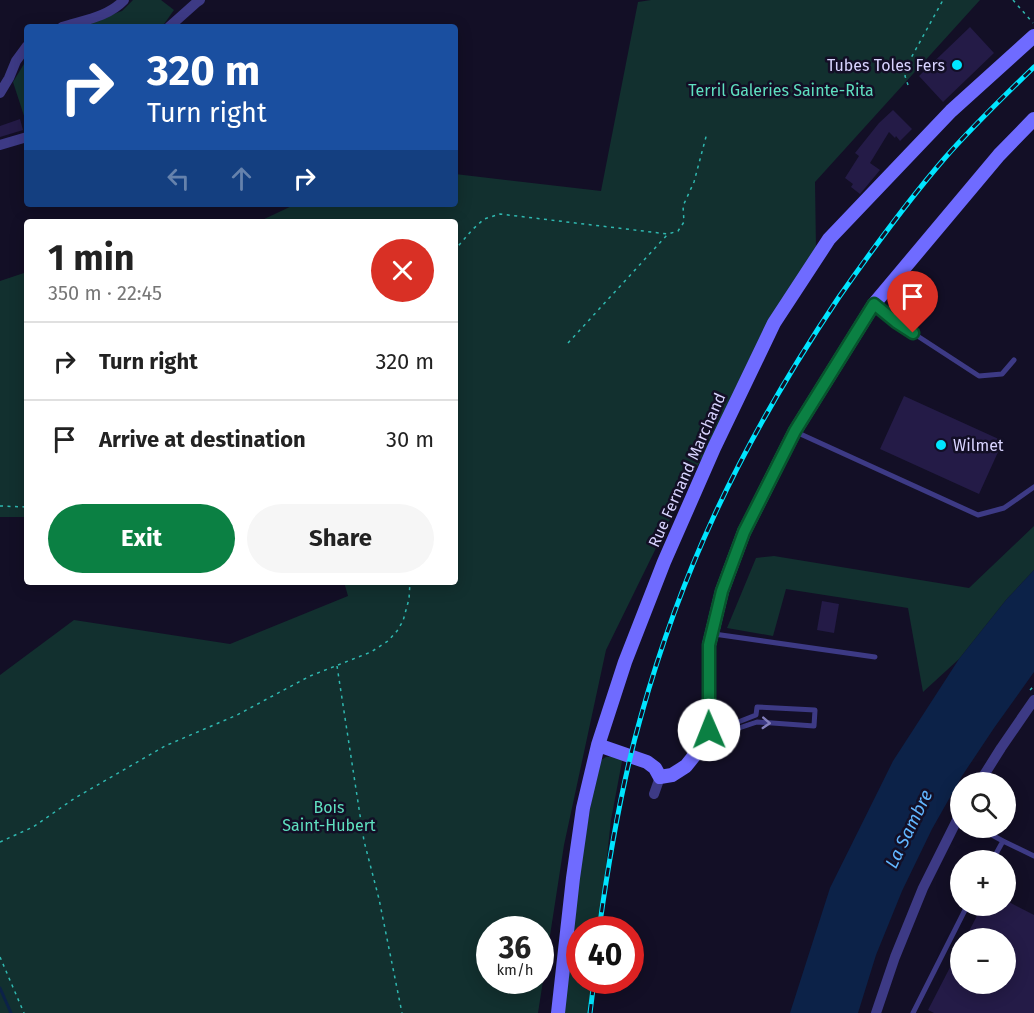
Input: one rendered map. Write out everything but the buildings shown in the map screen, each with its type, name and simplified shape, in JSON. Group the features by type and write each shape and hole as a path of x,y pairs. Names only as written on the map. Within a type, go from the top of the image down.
{"street":[{"path":"72,24 104,15 124,0"},
{"path":"172,24 200,0"},
{"name":"Rue Fernand Marchand","path":"558,1013 582,808 598,745 625,662 664,562 714,448 774,323 829,239 951,111 1034,36"},
{"path":"0,93 24,50"},
{"path":"660,777 672,775 686,766 701,747 709,725 709,645 722,591 744,532 795,431 874,304 999,155 1034,119"},
{"path":"0,146 24,138"},
{"path":"986,772 1034,700"},
{"path":"598,745 647,762 660,777"},
{"path":"654,794 660,777"},
{"path":"876,1013 895,957 923,888 950,834"}],"lane":[{"path":"874,304 896,322 979,376 1002,374 1014,360"},
{"path":"795,431 978,515 1004,508 1034,487"},
{"path":"712,633 875,657"},
{"path":"757,707 815,710 814,726 757,722 730,731 709,725 733,724 756,715 757,707"},
{"path":"998,838 1034,856"},
{"path":"999,850 1004,841"},
{"path":"913,1013 962,916"}],"path":[{"path":"908,85 905,76 911,58 943,0"},
{"path":"1013,0 1034,24"},
{"path":"458,246 484,219 500,214 668,234 678,231 684,222 683,206 694,182 707,133"},
{"path":"568,343 668,234"},
{"path":"0,506 24,507"},
{"path":"0,842 33,827 75,798 165,746 237,716 310,675 371,652 397,632 403,621 410,585"},
{"path":"337,665 364,841 379,899 402,1013"},
{"path":"0,957 24,1013"}],"green space":[{"path":"133,0 161,0 174,10 164,24 85,24 122,11"},
{"name":"Bois Saint-Hubert","path":"651,0 980,0 815,182 816,249 684,491 606,650 564,845 553,916 476,916 476,994 541,994 538,1013 0,1013 0,675 74,620 230,644 348,596 345,585 458,585 458,219 264,219 290,207 458,207 458,174 601,191 638,2"},
{"path":"24,64 24,116 13,82"},
{"path":"24,273 24,517 0,517 0,281"},
{"path":"1034,526 1034,570 1006,600 959,659 923,692 908,608 786,589 773,636 727,628 756,558 774,556 969,588"},
{"path":"623,756 611,820 601,916 573,916 598,762 606,757"},
{"path":"566,977 566,994 591,994 589,1013 562,1013"}],"water":[{"name":"La Sambre","path":"1034,570 1034,672 965,772 950,772 950,797 902,891 876,955 858,1013 790,1013 830,888 893,761 959,659 1006,600"}],"waterway":[{"path":"0,988 11,1013"}],"railway":[{"path":"601,916 622,795 648,691 683,590 727,488 788,377 839,297 877,244 944,159 1034,67"},
{"path":"590,1013 592,994"}],"place":[{"name":"Tubes Toles Fers","path":"957,65"},
{"name":"Wilmet","path":"941,445"}],"route":[{"path":"709,730 709,645 722,591 744,532 771,475 795,431 874,304 913,333"}],"park label":[{"name":"Terril Galeries Sainte-Rita","path":"781,90"}]}
